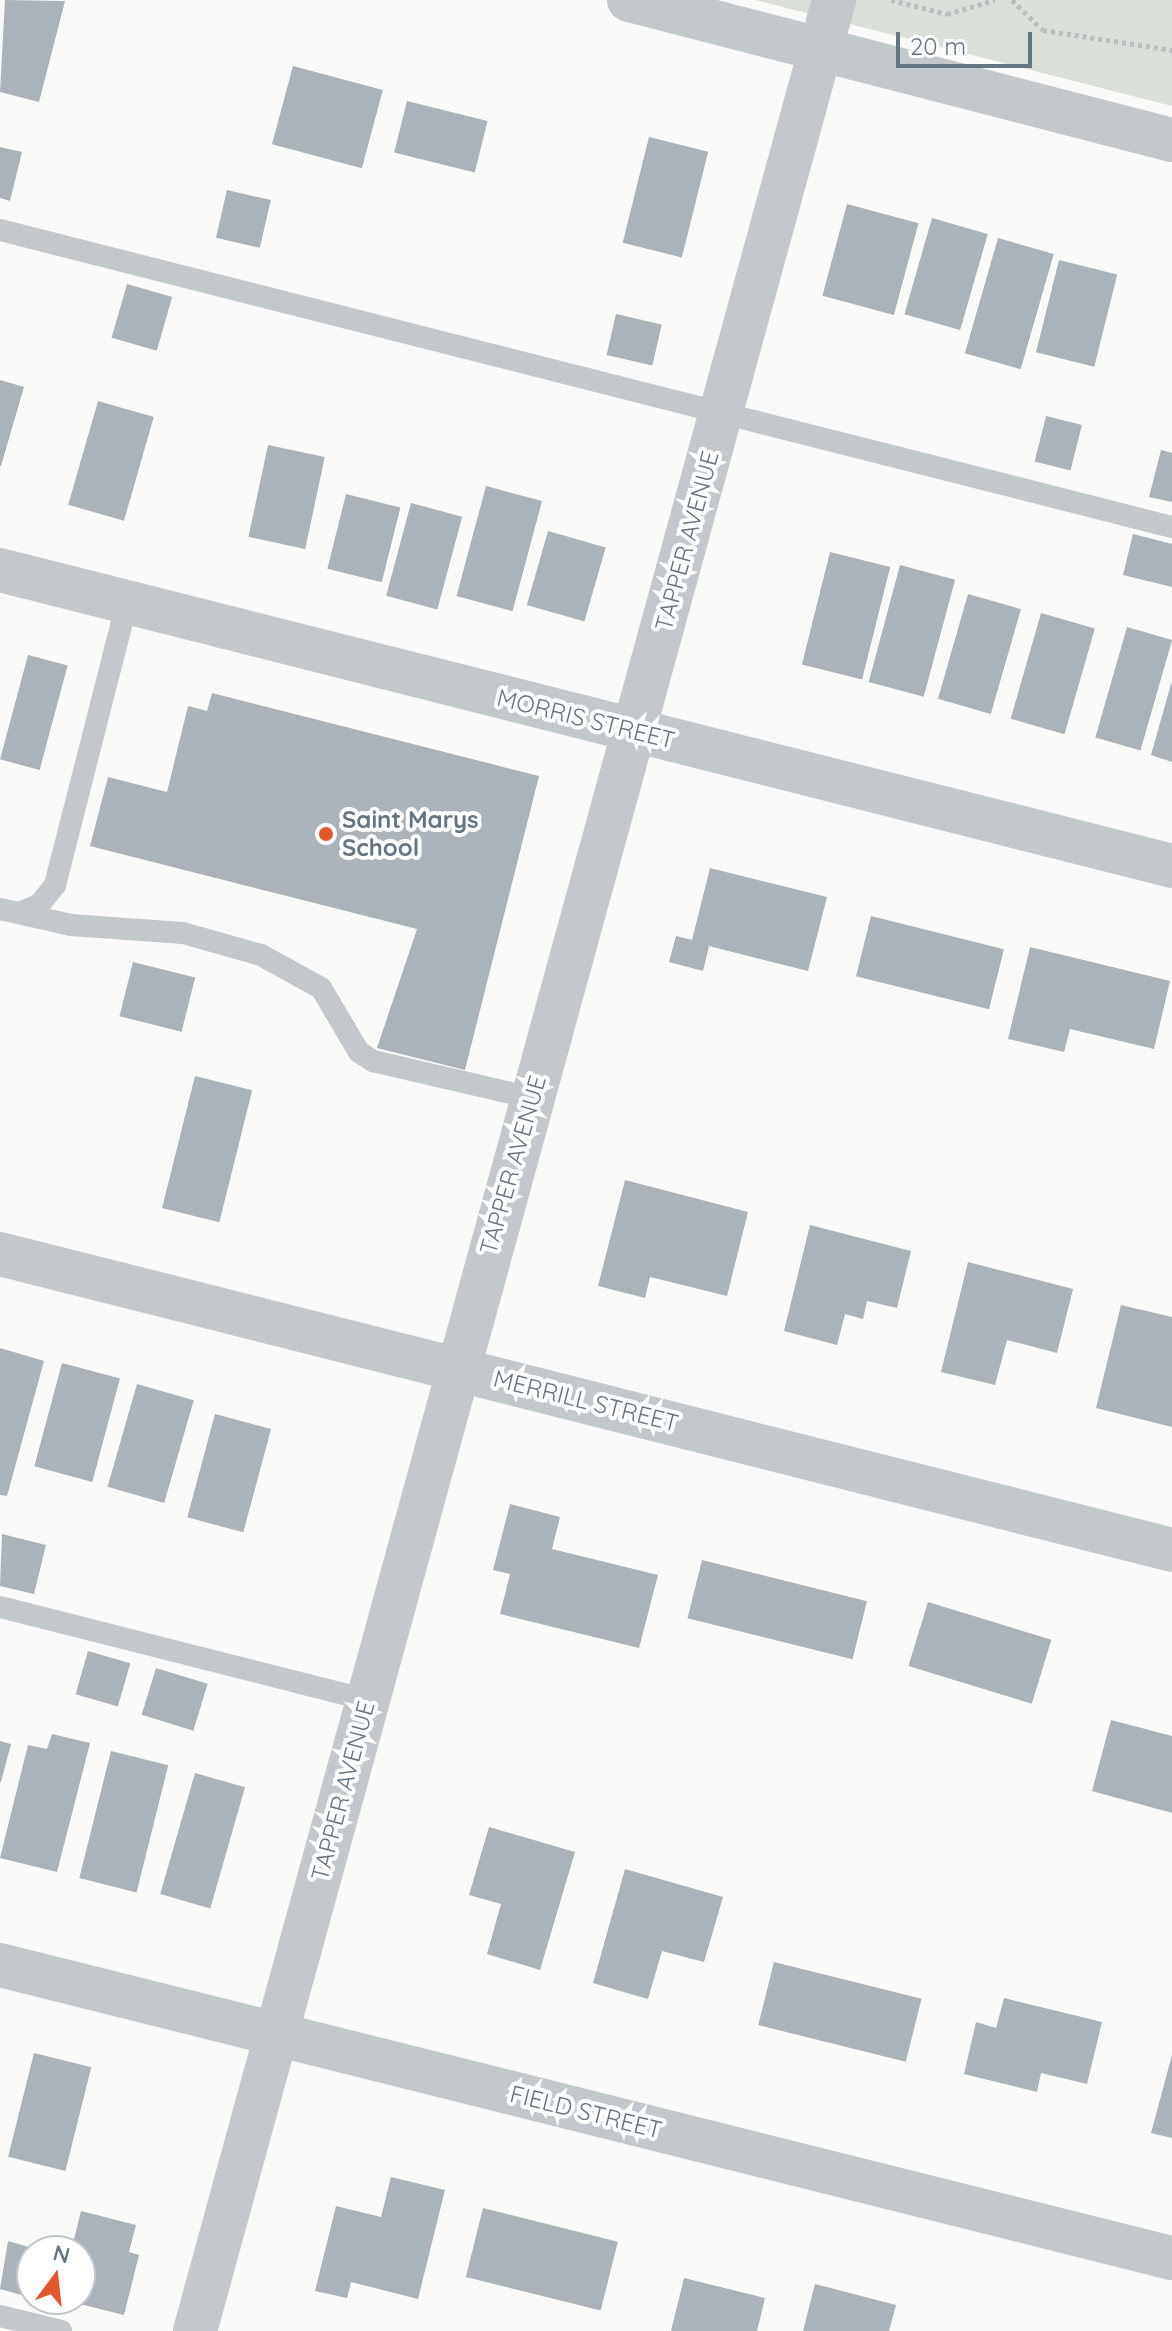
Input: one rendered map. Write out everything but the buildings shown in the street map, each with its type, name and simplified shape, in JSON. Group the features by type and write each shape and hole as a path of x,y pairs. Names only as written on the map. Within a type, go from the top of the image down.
{"street":[{"path":"629,0 1172,140"},
{"name":"TAPPER AVENUE","path":"195,2331 278,2036 456,1368 635,732 834,0"},
{"name":"MORRIS STREET","path":"0,570 1172,866"},
{"name":"MERRILL STREET","path":"0,1254 1172,1550"},
{"name":"FIELD STREET","path":"0,1965 1172,2258"}],"lane":[{"path":"0,230 1172,527"},
{"path":"9,911 39,905 55,885 127,602"},
{"path":"9,911 183,933 261,955 321,988 359,1052 373,1061 532,1098"},
{"path":"0,1607 368,1700"},
{"path":"0,2316 61,2331"}],"path":[{"path":"891,0 947,14 995,0"},
{"path":"1012,0 1043,30 1172,50"}],"shaded area":[{"path":"755,0 1172,0 1172,106"}],"place":[{"name":"Saint Marys School","path":"326,834"}]}
